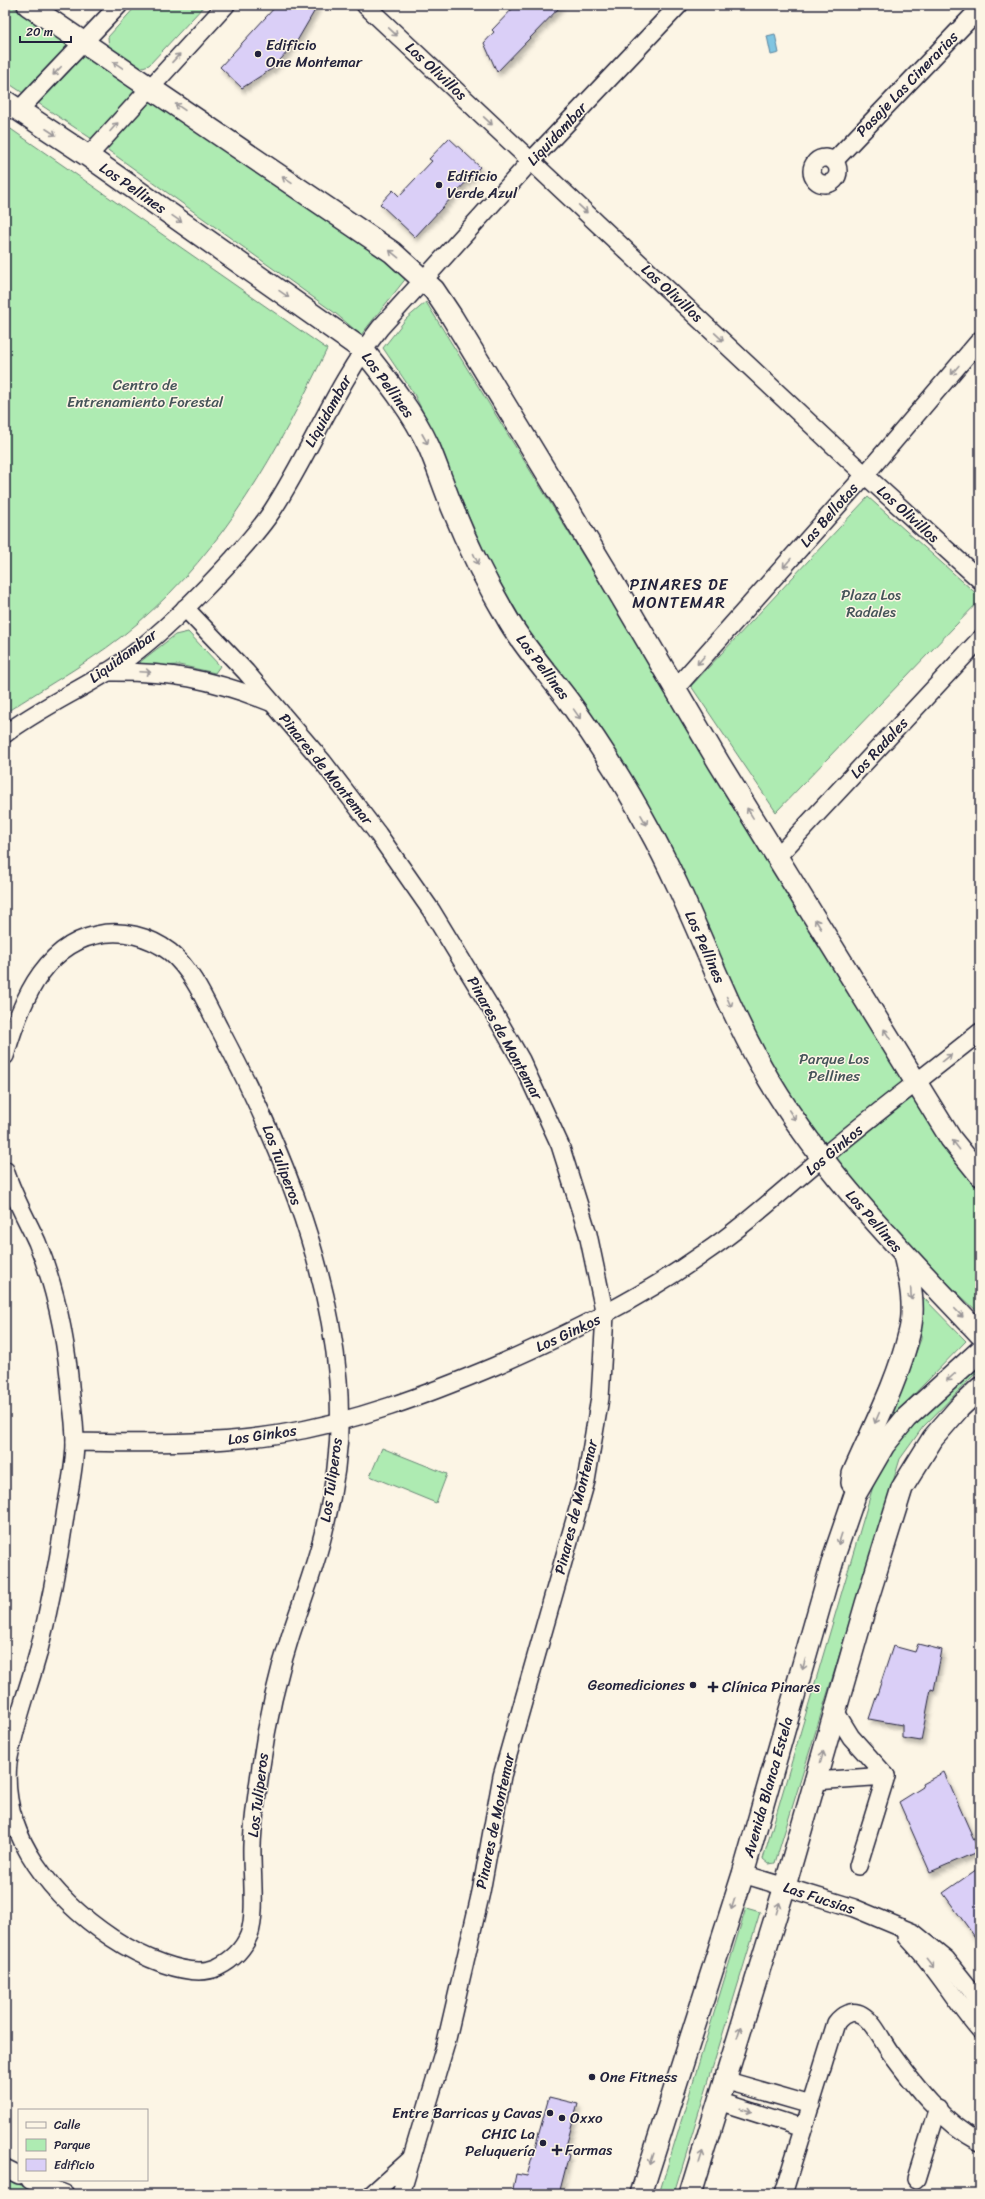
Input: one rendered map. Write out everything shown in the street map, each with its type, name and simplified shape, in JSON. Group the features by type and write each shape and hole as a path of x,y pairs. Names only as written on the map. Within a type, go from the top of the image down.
{"main road":[{"path":"28,5 392,252 434,290 452,317 605,569 675,689 777,857 951,1139 980,1175"},
{"name":"Los Pellines","path":"12,106 88,156 363,350 403,403 428,446 453,510 480,568 512,625 601,748 648,827 694,920 730,1004 762,1067 821,1158 904,1255 980,1334"},
{"path":"849,1510 853,1474 898,1370 910,1334 910,1286 904,1255"},
{"name":"Avenida Blanca Estela","path":"641,2194 743,1874 849,1510 855,1495 884,1445 906,1418 980,1350"},
{"path":"690,2194 785,1886 835,1711 902,1488 933,1438 959,1408 980,1388"}],"street":[{"path":"12,106 84,43 119,5"},
{"path":"88,156 226,5"},
{"name":"Los Olivillos","path":"365,5 865,475 980,580"},
{"name":"Liquidambar","path":"5,734 41,709 106,672 185,608 235,556 272,511 334,398 363,350 531,161 679,5"},
{"name":"Pasaje Las Cinerarias","path":"834,160 980,8"},
{"name":"Las Bellotas","path":"675,689 865,475 980,340"},
{"name":"Pinares de Montemar","path":"185,608 272,703 323,762 378,834 423,898 498,1020 521,1060 560,1146 575,1189 588,1234 605,1315 600,1398 586,1481 502,1776 481,1892 446,2042 401,2194"},
{"name":"Los Radales","path":"777,857 980,639"},
{"name":"Pinares de Montemar","path":"106,672 160,673 188,677 232,687 272,703"},
{"name":"Los Tuliperos","path":"5,1056 26,999 41,973 50,961 73,943 100,934 129,934 156,943 178,959 203,998 248,1084 286,1169 320,1275 329,1310 338,1383 339,1422 337,1460 326,1526 312,1576 289,1640 270,1711 253,1827 252,1923 242,1948 220,1966 208,1971 163,1964 132,1952 94,1926 64,1898 32,1860 22,1845 10,1812 7,1794 8,1761 50,1601 63,1533 75,1442 69,1374 62,1327 38,1244 18,1204 5,1170"},
{"name":"Los Ginkos","path":"75,1442 132,1443 230,1440 281,1434 339,1422 430,1394 549,1342 605,1315 674,1274 717,1244 771,1203 821,1158 980,1032"},
{"path":"835,1711 851,1737 886,1776"},
{"path":"815,1781 886,1776"},
{"path":"858,1866 886,1776"},
{"name":"Las Fucsias","path":"743,1874 854,1908 914,1933 946,1959 966,1984 980,2006"},
{"name":"Las Fucsias","path":"893,1925 930,1963 959,2005 980,2030"},
{"path":"783,2194 803,2128 812,2105 836,2023 843,2016 852,2013 858,2013 867,2019 901,2066 938,2108 960,2130 980,2142"},
{"path":"724,2080 812,2105"},
{"path":"718,2101 803,2128"},
{"path":"916,2179 938,2108"},
{"path":"372,2194 412,2158"},
{"path":"5,2168 18,2174"},
{"path":"32,2181 65,2194"}],"green space":[{"path":"5,5 10,5 386,260 407,277 361,335 335,313 98,143 5,81"},
{"path":"137,5 205,5 149,65 136,69 109,49 108,37"},
{"name":"Centro de Entrenamiento Forestal","path":"5,125 327,349 289,425 247,496 198,563 169,594 123,636 107,648 5,713"},
{"name":"Parque Los Pellines","path":"426,302 958,1162 980,1193 980,1314 887,1226 839,1164 789,1093 490,564 454,484 440,446 414,394 383,348 406,319"},
{"name":"Plaza Los Radales","path":"868,497 980,597 980,600 776,812 691,686"},
{"path":"188,632 220,666 215,673 179,665 143,667 140,662 175,635"},
{"path":"920,1294 966,1341 892,1417 921,1339"},
{"path":"976,1364 980,1366 980,1369 923,1427 900,1459 775,1863 769,1864 763,1859 874,1483 909,1425"},
{"path":"382,1448 447,1474 436,1503 370,1476"},
{"path":"746,1908 760,1912 674,2194 659,2194"},
{"path":"5,2178 40,2194 18,2194 5,2188"}],"water":[{"path":"775,34 779,53 771,55 767,36"}],"building":[{"name":"Edificio One Montemar","path":"277,5 318,5 297,41 273,68 242,88 220,67"},
{"path":"516,5 562,5 497,72 484,43 494,32 492,30"},
{"name":"Edificio Verde Azul","path":"449,138 480,167 415,237 380,204 393,190 399,196 432,161 429,159"},
{"path":"918,1644 942,1650 934,1690 931,1689 921,1741 902,1738 902,1725 869,1719 893,1646 915,1652"},
{"path":"944,1772 979,1851 930,1872 899,1802 923,1787 922,1784"},
{"path":"980,1867 980,1944 943,1893"},
{"path":"549,2097 578,2104 564,2153 569,2155 559,2194 512,2194 516,2174 527,2176"}],"place":[{"name":"Edificio One Montemar","path":"258,54"},
{"name":"Edificio Verde Azul","path":"439,185"},
{"name":"Geomediciones","path":"693,1685"},
{"name":"Clínica Pinares","path":"713,1687"},
{"name":"One Fitness","path":"592,2077"},
{"name":"Entre Barricas y Cavas","path":"550,2113"},
{"name":"Oxxo","path":"562,2118"},
{"name":"CHIC La Peluquería","path":"543,2143"},
{"name":"Farmas","path":"557,2150"}],"district":[{"name":"PINARES DE MONTEMAR","path":"679,593"}]}
